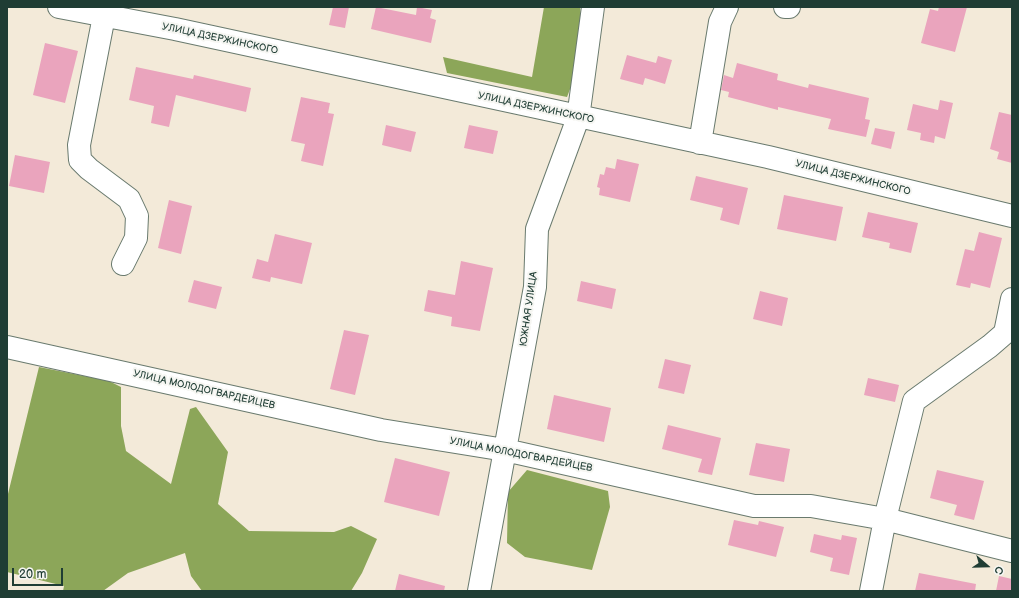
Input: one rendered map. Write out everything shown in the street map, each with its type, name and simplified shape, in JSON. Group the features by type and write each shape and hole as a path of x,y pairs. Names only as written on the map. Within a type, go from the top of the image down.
{"street":[{"name":"УЛИЦА ДЗЕРЖИНСКОГО","path":"59,7 183,31 578,118 768,157 1012,216"},
{"name":"ЮЖНАЯ УЛИЦА","path":"478,591 506,450 535,287 537,229 578,118 593,7"},
{"path":"700,143 720,22 727,7"},
{"path":"104,16 79,145 80,160 89,169 130,199 137,216 136,238 123,264"},
{"path":"872,591 885,519 914,401 990,346 1005,333 1012,299"},
{"name":"УЛИЦА МОЛОДОГВАРДЕЙЦЕВ","path":"7,347 381,430 506,450 754,506 811,506 885,519 1012,551"}],"green space":[{"path":"544,7 580,7 581,17 572,84 567,97 447,73 443,57 532,77"},
{"path":"39,367 109,381 121,387 121,426 126,451 171,484 190,409 196,407 228,452 218,504 249,531 334,532 351,526 377,539 362,573 351,591 202,591 191,576 185,553 128,573 103,591 63,591 64,586 7,572 7,498"},
{"path":"527,470 608,491 610,507 592,570 525,557 507,543 508,492"}],"building":[{"path":"333,7 349,7 345,28 329,25"},
{"path":"376,7 416,15 417,7 432,10 430,18 436,20 431,43 371,29"},
{"path":"939,7 967,7 955,52 921,43 930,9 938,11"},
{"path":"45,43 78,51 65,103 33,95"},
{"path":"627,55 656,63 658,56 672,60 665,84 645,78 643,85 620,79"},
{"path":"737,63 778,74 777,80 808,88 809,84 869,98 865,119 870,120 866,137 828,129 831,119 778,107 778,110 728,97 729,92 721,90 724,75 733,78"},
{"path":"136,67 193,79 194,75 251,88 246,112 176,95 169,127 151,123 154,106 129,100"},
{"path":"301,97 330,103 328,113 334,114 323,166 301,161 305,144 291,141"},
{"path":"940,100 953,103 945,139 935,136 934,143 920,140 921,133 907,130 913,104 938,110"},
{"path":"999,112 1012,115 1012,163 997,159 999,152 990,149"},
{"path":"386,125 416,132 411,152 382,145"},
{"path":"469,125 498,131 493,154 464,148"},
{"path":"875,128 895,132 891,149 871,144"},
{"path":"15,155 50,162 44,193 9,186"},
{"path":"617,159 639,164 630,202 599,195 600,188 597,187 600,174 604,175 606,167 615,169"},
{"path":"696,176 748,188 739,225 720,220 723,208 690,200"},
{"path":"784,195 843,207 836,241 777,229"},
{"path":"169,200 192,206 181,254 158,248"},
{"path":"868,212 918,223 911,253 889,248 890,243 862,237"},
{"path":"979,232 1002,238 990,288 971,283 970,288 956,285 965,249 974,251"},
{"path":"275,234 312,243 302,284 271,277 270,282 252,278 257,259 268,262"},
{"path":"461,261 493,268 480,331 451,326 452,317 424,311 428,290 455,295"},
{"path":"194,280 222,287 216,309 188,302"},
{"path":"581,281 616,289 612,309 577,301"},
{"path":"760,291 788,298 782,326 753,319"},
{"path":"344,330 369,335 355,395 330,389"},
{"path":"665,359 691,365 684,394 658,388"},
{"path":"868,378 899,385 895,402 864,395"},
{"path":"554,395 611,408 604,442 547,429"},
{"path":"668,425 721,438 712,475 698,472 702,459 662,449"},
{"path":"756,443 790,449 784,482 749,475"},
{"path":"395,458 450,472 439,516 384,502"},
{"path":"937,470 984,481 974,520 954,515 957,505 930,498"},
{"path":"734,520 758,525 759,521 784,527 776,557 728,545"},
{"path":"814,534 841,540 842,535 857,538 849,575 830,571 833,558 810,552"},
{"path":"919,573 976,584 975,591 915,591"},
{"path":"399,574 445,586 444,591 395,591"},
{"path":"999,576 1012,579 1012,591 996,591"}]}
